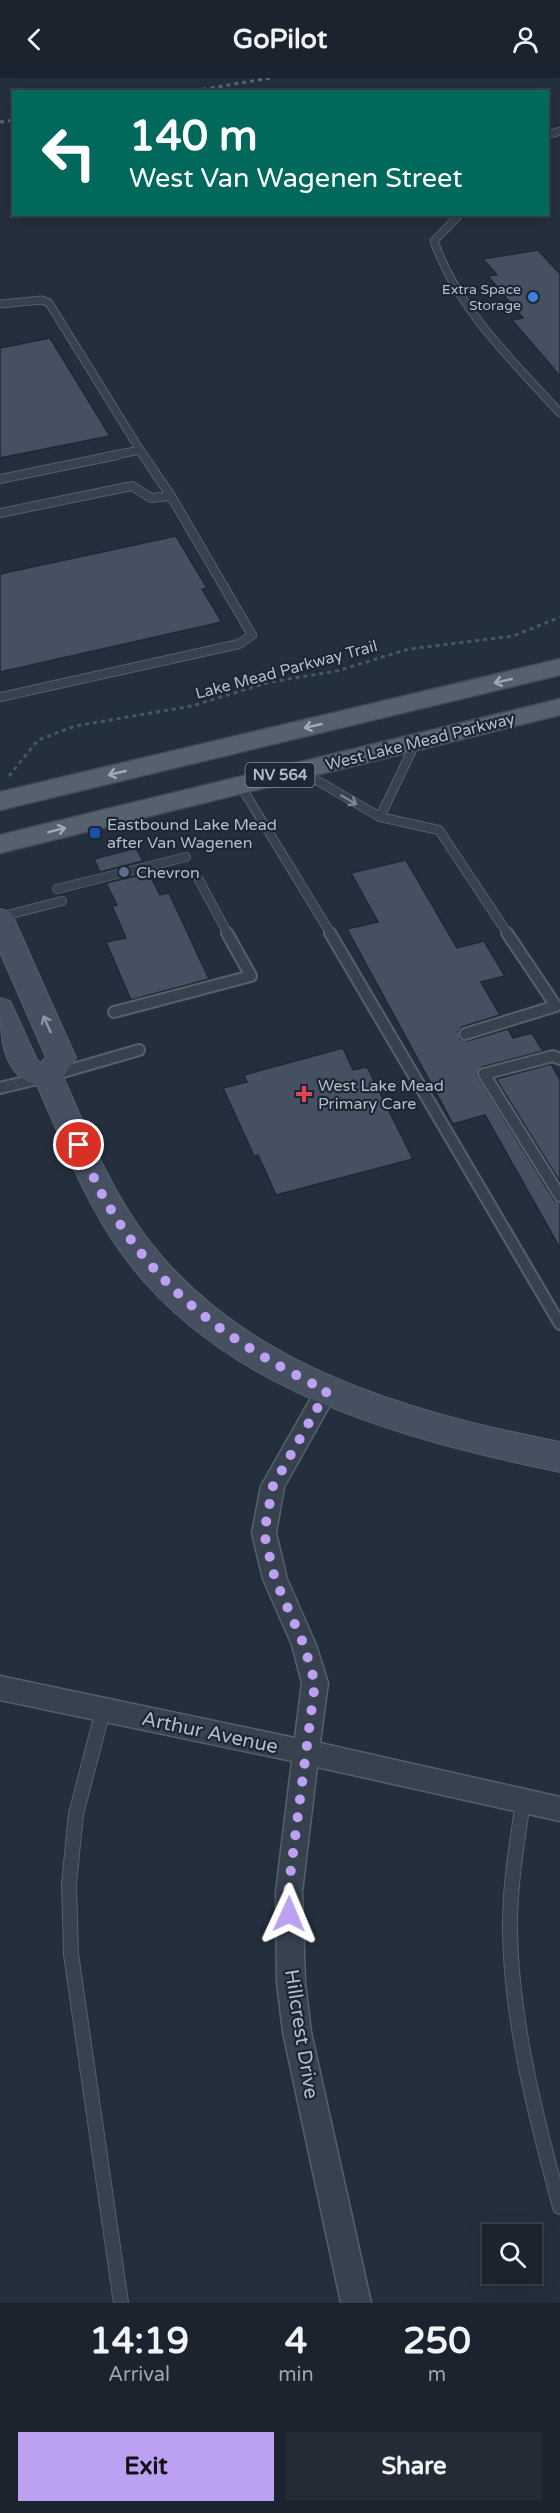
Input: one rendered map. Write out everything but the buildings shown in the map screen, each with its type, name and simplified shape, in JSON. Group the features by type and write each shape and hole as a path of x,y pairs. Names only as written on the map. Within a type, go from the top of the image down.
{"main road":[{"name":"NV 564","path":"3,789 560,667"},
{"name":"West Lake Mead Parkway","path":"0,844 560,706"},
{"path":"0,918 61,1059 48,1076"},
{"path":"0,1008 25,1067 33,1073 48,1076"},
{"path":"48,1076 106,1202 148,1263 184,1300 226,1335 271,1363 327,1391 410,1423 492,1444 560,1457"}],"street":[{"name":"Hillcrest Drive","path":"327,1391 273,1486 264,1533 275,1579 304,1645 315,1683 288,1892 291,1982 297,2032 356,2303"},
{"name":"Arthur Avenue","path":"0,1688 305,1752 560,1809"}],"lane":[{"path":"458,216 438,234 434,241 462,300 560,413"},
{"path":"0,304 42,300 49,303 171,496 252,635 239,644 0,697"},
{"path":"0,479 140,450"},
{"path":"0,513 132,486 152,498 171,496"},
{"path":"380,817 416,742"},
{"path":"299,770 380,817 439,830 556,1005 465,1035"},
{"path":"240,785 438,1113 560,1323"},
{"path":"57,889 186,857"},
{"path":"114,1012 251,976 199,880"},
{"path":"0,918 62,901"},
{"path":"0,1088 139,1050"},
{"path":"560,1059 553,1056 484,1074 560,1196"},
{"path":"103,1710 76,1814 69,1884 71,1954 121,2303"},
{"path":"523,1801 511,1892 512,1968 524,2068 560,2207"}],"path":[{"name":"Lake Mead Parkway Trail","path":"3,789 38,740 82,724 192,706 270,682 337,671 409,649 513,636 537,628 560,616"}],"railway":[{"path":"199,90 270,78"},
{"path":"0,122 12,120"}],"place":[{"name":"Extra Space Storage","path":"533,297"},
{"name":"Eastbound Lake Mead after Van Wagenen","path":"95,833"},
{"name":"Chevron","path":"124,872"},
{"name":"West Lake Mead Primary Care","path":"304,1094"}],"route":[{"path":"79,1145 106,1202 125,1231 148,1263 184,1300 226,1335 271,1363 327,1391 273,1486 264,1533 275,1579 304,1645 315,1683 288,1892 289,1914"}]}
